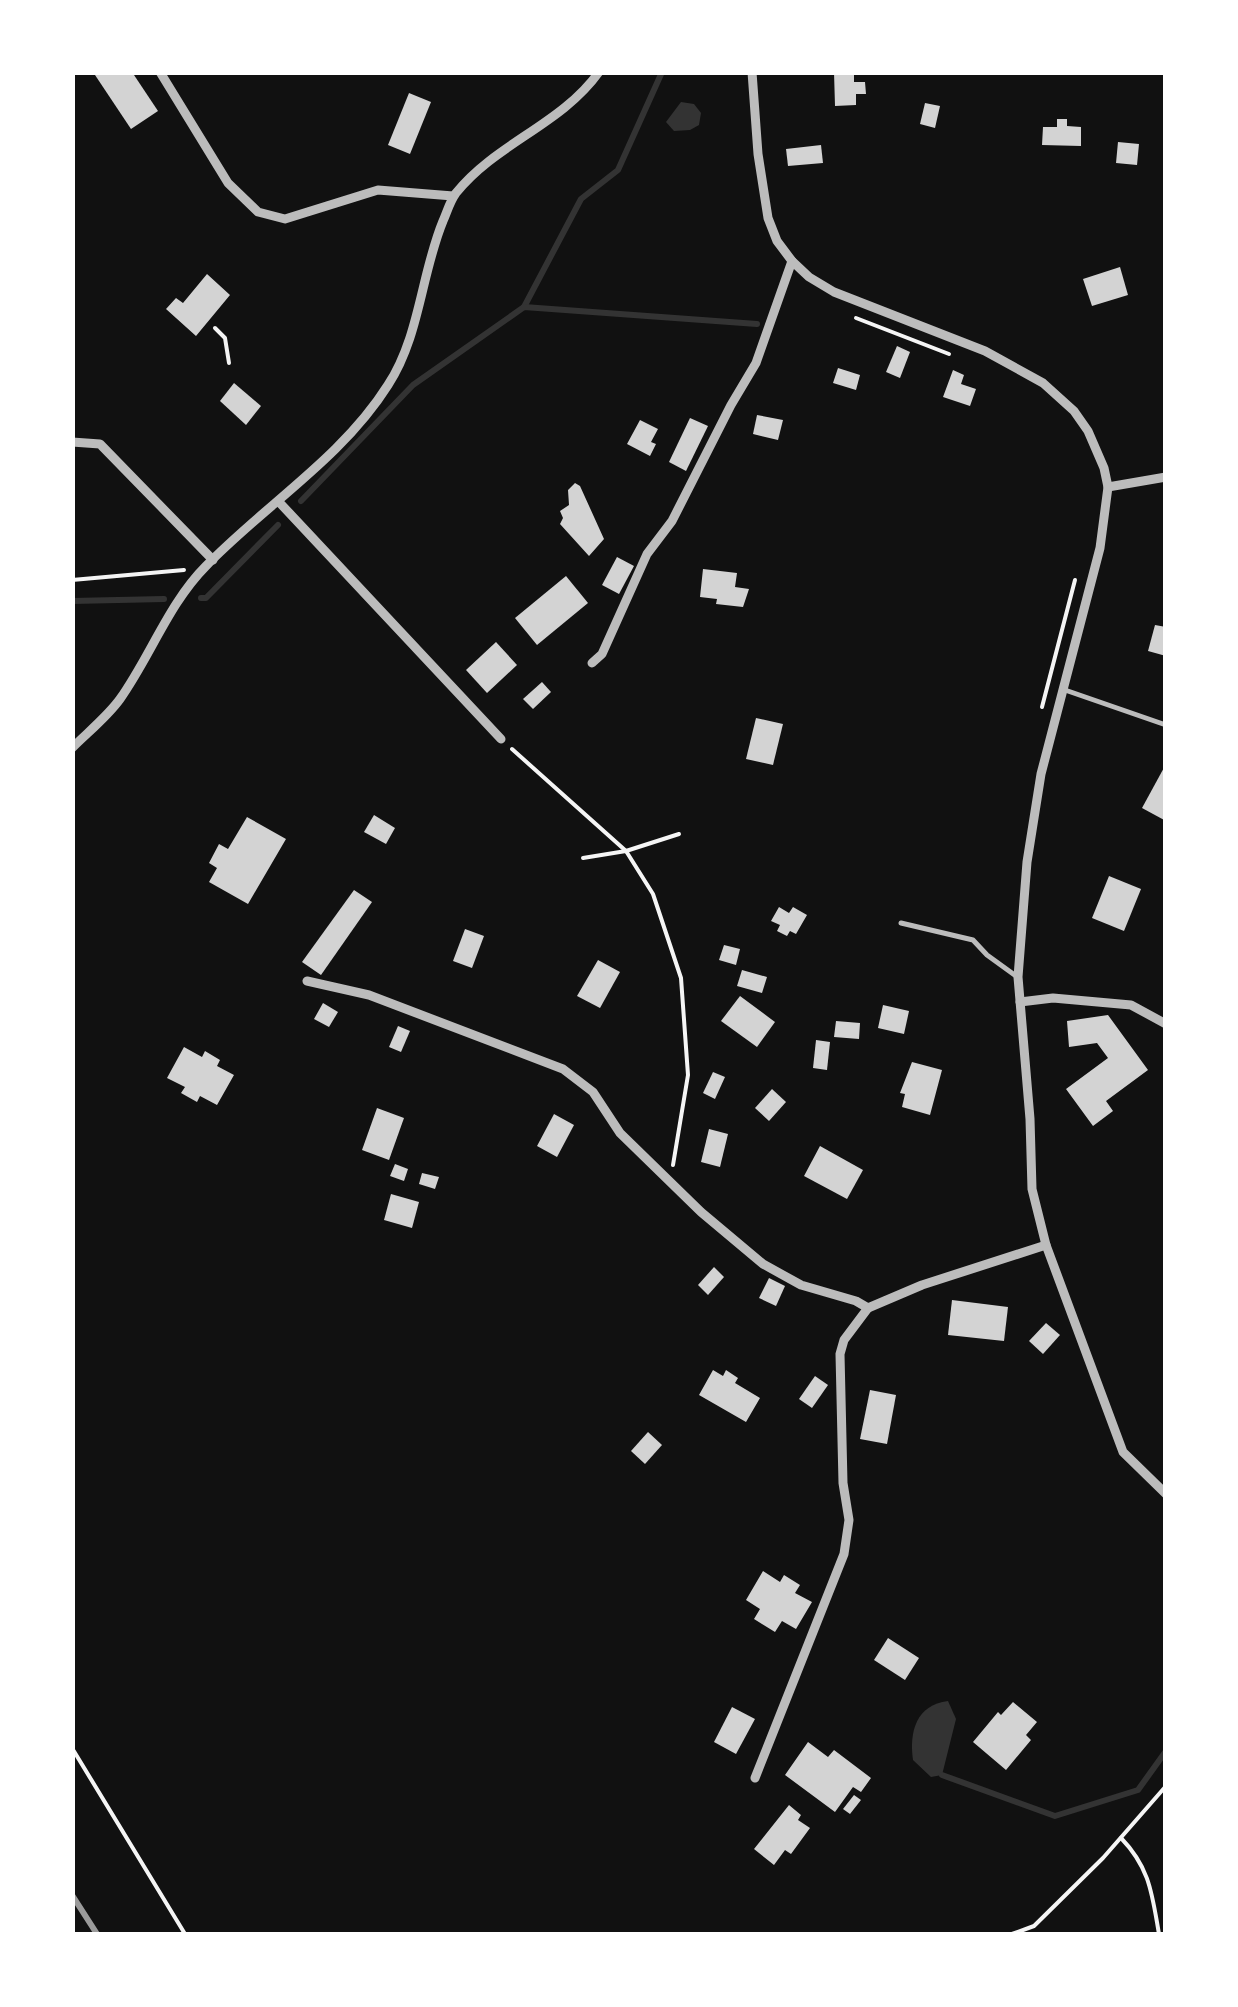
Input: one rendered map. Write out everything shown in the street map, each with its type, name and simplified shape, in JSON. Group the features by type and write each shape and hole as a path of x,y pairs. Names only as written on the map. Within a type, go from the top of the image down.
{"street":[{"path":"160,72 228,183 258,212 285,219 378,190 453,196"},
{"path":"72,748 119,700 204,568 372,409 400,367 432,248 453,196 482,167 557,116 586,91 599,72"},
{"path":"752,72 768,218 792,261 834,292 985,350 1043,383 1088,431 1108,487 1100,548 1041,774 1027,862 1018,978 1032,1189 1046,1245 1123,1452 1166,1494"},
{"path":"592,663 602,654 647,554 672,521 756,363 792,261"},
{"path":"72,442 100,444 212,560"},
{"path":"1108,487 1166,478"},
{"path":"278,502 501,739"},
{"path":"307,981 369,995 563,1069 592,1092 620,1132 670,1182 763,1264 800,1284 868,1308"},
{"path":"1020,1002 1053,998 1131,1005 1166,1024"},
{"path":"755,1778 844,1554 848,1520 843,1483 840,1354 852,1325 868,1308 922,1285 1046,1245"}],"lane":[{"path":"1062,689 1166,725"},
{"path":"901,924 973,940 1018,978"}],"path":[{"path":"853,316 949,354"},
{"path":"215,328 225,338 229,363"},
{"path":"1040,717 1078,567"},
{"path":"72,580 204,568"},
{"path":"501,739 626,851 653,894 681,978 688,1075 670,1182"},
{"path":"582,858 626,851 680,834"},
{"path":"72,1748 185,1934"},
{"path":"1012,1934 1034,1926 1166,1786"},
{"path":"1121,1838 1140,1858 1159,1934"}],"shaded area":[{"path":"681,102 694,104 701,113 699,125 674,131 666,122"},
{"path":"948,1701 956,1719 942,1775 931,1777 913,1760 914,1730 928,1708"}],"building":[{"path":"93,72 132,72 158,111 131,129"},
{"path":"834,72 854,72 854,82 865,82 866,94 856,94 856,105 835,106"},
{"path":"409,93 431,102 410,154 388,145"},
{"path":"925,103 940,106 935,128 920,124"},
{"path":"1057,119 1067,119 1067,126 1081,127 1081,146 1042,145 1043,127 1057,127"},
{"path":"1118,142 1139,144 1137,165 1116,163"},
{"path":"821,145 823,163 788,166 786,149"},
{"path":"1120,267 1128,295 1092,306 1083,279"},
{"path":"207,274 230,295 196,336 166,309 176,298 183,303"},
{"path":"897,346 910,352 900,378 886,372"},
{"path":"838,368 860,375 856,390 833,383"},
{"path":"953,370 964,375 961,384 976,389 970,406 943,397"},
{"path":"234,383 261,406 246,425 220,401"},
{"path":"757,415 783,420 778,440 753,434"},
{"path":"690,418 708,426 686,471 669,462"},
{"path":"640,420 658,429 651,442 656,444 650,456 627,444"},
{"path":"575,483 580,486 604,539 589,556 560,524 560,511 569,505 568,490"},
{"path":"617,557 634,566 619,594 602,585"},
{"path":"703,569 737,573 735,587 749,589 743,607 716,604 717,599 700,597"},
{"path":"566,576 588,603 537,645 515,618"},
{"path":"1155,625 1166,627 1166,656 1148,651"},
{"path":"496,642 517,665 487,693 466,670"},
{"path":"542,682 551,692 533,709 523,699"},
{"path":"756,718 783,724 773,765 746,759"},
{"path":"1166,764 1166,821 1142,808"},
{"path":"374,815 395,828 386,844 364,832"},
{"path":"247,817 286,839 248,904 209,882 217,868 209,863 219,844 228,849"},
{"path":"1109,876 1141,889 1124,931 1092,918"},
{"path":"354,890 372,902 321,975 302,962"},
{"path":"779,907 789,913 793,907 807,915 796,934 790,931 787,936 777,931 780,925 771,921"},
{"path":"465,929 484,936 472,968 453,961"},
{"path":"724,945 740,949 736,965 719,960"},
{"path":"598,960 620,972 600,1008 577,996"},
{"path":"742,970 767,977 762,993 737,986"},
{"path":"740,996 775,1022 757,1047 721,1021"},
{"path":"323,1003 338,1012 329,1027 314,1019"},
{"path":"883,1005 909,1011 904,1034 878,1028"},
{"path":"1108,1015 1148,1070 1106,1101 1113,1111 1093,1126 1066,1089 1108,1058 1097,1043 1069,1047 1067,1021"},
{"path":"836,1021 860,1023 859,1039 834,1037"},
{"path":"398,1026 410,1031 401,1052 389,1047"},
{"path":"816,1040 830,1042 827,1070 813,1068"},
{"path":"184,1047 202,1057 205,1051 220,1060 217,1066 234,1075 217,1105 200,1096 197,1102 181,1093 185,1087 167,1078"},
{"path":"912,1062 942,1070 930,1115 902,1107 905,1094 900,1093"},
{"path":"713,1072 725,1077 715,1099 703,1093"},
{"path":"772,1089 786,1102 769,1121 755,1108"},
{"path":"377,1108 404,1118 389,1160 362,1150"},
{"path":"554,1114 574,1125 557,1157 537,1146"},
{"path":"709,1129 728,1134 720,1167 701,1162"},
{"path":"820,1146 863,1170 847,1199 804,1176"},
{"path":"395,1164 408,1169 404,1181 390,1176"},
{"path":"422,1173 439,1177 435,1189 419,1184"},
{"path":"391,1194 419,1202 412,1228 384,1220"},
{"path":"714,1267 724,1277 708,1295 698,1285"},
{"path":"769,1278 785,1286 776,1306 759,1298"},
{"path":"952,1300 1008,1307 1004,1341 948,1335"},
{"path":"1046,1323 1060,1335 1043,1354 1029,1341"},
{"path":"713,1370 723,1376 726,1370 738,1378 735,1383 760,1398 746,1422 699,1395"},
{"path":"815,1376 828,1385 812,1408 799,1399"},
{"path":"870,1390 896,1395 887,1444 860,1439"},
{"path":"648,1432 662,1445 645,1464 631,1451"},
{"path":"763,1571 780,1582 784,1575 800,1585 795,1593 812,1602 796,1629 782,1621 775,1632 754,1619 760,1609 746,1600"},
{"path":"888,1638 919,1658 905,1680 874,1660"},
{"path":"1013,1702 1037,1722 1026,1735 1031,1740 1006,1770 973,1742 998,1712 1001,1715"},
{"path":"732,1707 755,1719 736,1754 714,1742"},
{"path":"808,1742 828,1757 834,1750 871,1778 861,1792 853,1787 835,1812 785,1775"},
{"path":"854,1795 861,1800 850,1814 843,1809"},
{"path":"789,1805 801,1815 798,1820 810,1828 791,1854 785,1850 774,1865 754,1849"}],"waterway":[{"path":"524,307 581,199 618,170 662,72"},
{"path":"301,501 413,385 524,307 757,324"},
{"path":"201,598 206,598 278,525"},
{"path":"72,601 164,599"},
{"path":"942,1775 1055,1816 1138,1790 1166,1751"}],"railway":[{"path":"72,1895 97,1934"}]}
